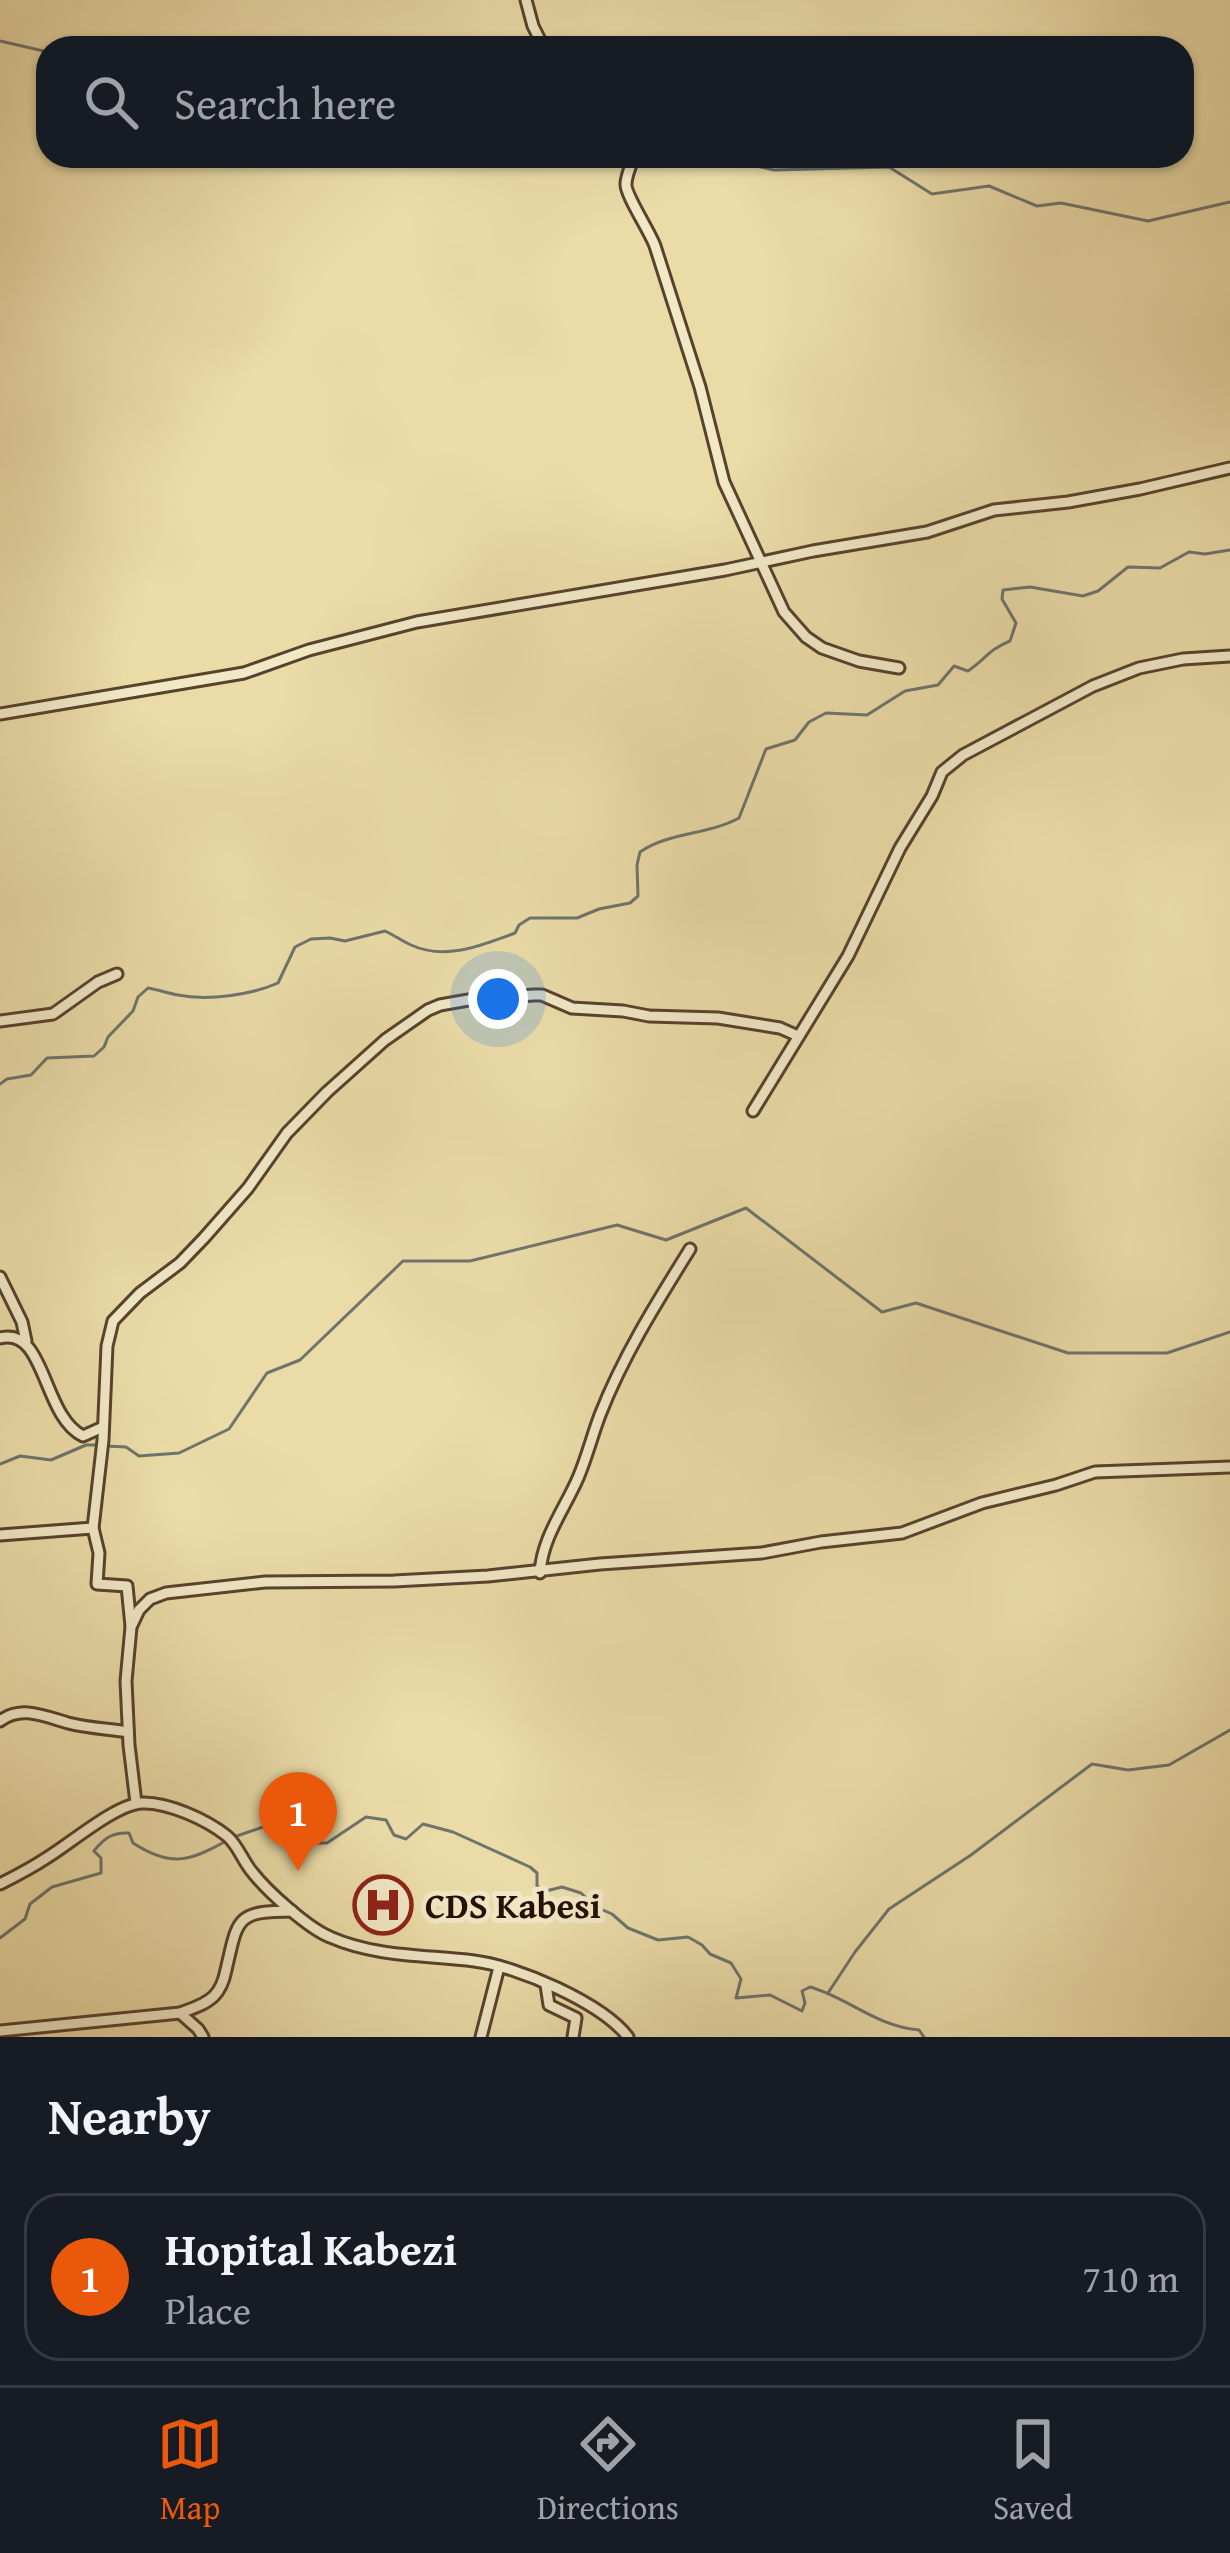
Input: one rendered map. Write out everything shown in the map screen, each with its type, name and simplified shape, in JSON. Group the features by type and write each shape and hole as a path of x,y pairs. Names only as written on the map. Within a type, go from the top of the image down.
{"street":[{"path":"526,0 538,36"},
{"path":"630,168 627,193 655,246 700,387 724,482 784,612 806,637 838,655 898,668"},
{"path":"0,714 244,673 309,650 417,622 927,532 994,510 1068,502 1230,468"},
{"path":"753,1111 848,956 936,781 952,763 1094,686 1139,668 1230,656"},
{"path":"0,1021 53,1014 98,982 118,974"},
{"path":"136,1803 128,1732 127,1586 97,1584 99,1553 93,1528 113,1321 204,1238 287,1133 327,1092 385,1040 428,1010 474,999 542,995 572,1008 718,1018 780,1028 798,1036"},
{"path":"539,1573 541,1552 585,1462 599,1417 636,1339 690,1249"},
{"path":"0,1276 50,1396 70,1430 83,1436 104,1427"},
{"path":"0,1338 10,1335 26,1341"},
{"path":"130,1627 150,1599 166,1593 265,1582 539,1573 762,1553 902,1533 982,1503 1095,1472 1230,1467"},
{"path":"0,1535 93,1528"},
{"path":"0,1721 10,1714 28,1713 128,1732"},
{"path":"0,1884 49,1857 83,1831 136,1803 150,1803 201,1821 230,1838 251,1872 310,1926 329,1937 365,1949 499,1967 596,2007 628,2037"},
{"path":"0,2031 180,2013 214,1996 224,1982 241,1919 260,1911 294,1911"},
{"path":"481,2037 499,1967"},
{"path":"546,1985 549,2005 577,2018 573,2037"},
{"path":"180,2013 203,2037"}],"waterway":[{"path":"0,41 36,49"},
{"path":"765,168 851,168"},
{"path":"891,168 932,194 989,186 1037,206 1061,203 1148,221 1230,202"},
{"path":"0,1084 31,1075 47,1058 94,1056 148,988 216,997 278,983 295,947 311,939 345,941 385,931 424,950 451,951 515,933 530,918 577,918 630,903 638,896 640,852 739,818 766,749 795,740 809,722 826,713 867,715 905,691 938,685 954,666 968,671 1010,641 1016,623 1002,599 1003,590 1030,587 1083,596 1098,591 1128,567 1160,568 1189,552 1230,550"},
{"path":"106,1446 126,1447 139,1456 179,1453 229,1429 267,1373 300,1360 403,1261 470,1261 617,1225 666,1240 746,1208 882,1312 916,1303 1068,1353 1167,1353 1230,1332"},
{"path":"0,1464 20,1456 51,1460 97,1445"},
{"path":"828,1993 889,1909 971,1855 1092,1764 1128,1770 1169,1765 1230,1730"},
{"path":"234,1837 283,1820 302,1843 327,1843 366,1817 386,1820 394,1835 406,1839 423,1824 453,1832 530,1867 537,1873 537,1886 546,1891 562,1887 581,1893 628,1928 658,1940 688,1937 702,1945 731,1963 741,1979 736,1998 770,1995 802,2011 802,1991 810,1987 889,2023 919,2030 924,2037"},
{"path":"0,1938 25,1919 30,1904 52,1887 101,1873 101,1858 94,1851 114,1835 129,1833 133,1843 158,1856 180,1859 226,1841"}],"place":[{"name":"Hopital Kabezi","path":"298,1871"},
{"name":"CDS Kabesi","path":"383,1905"}]}
